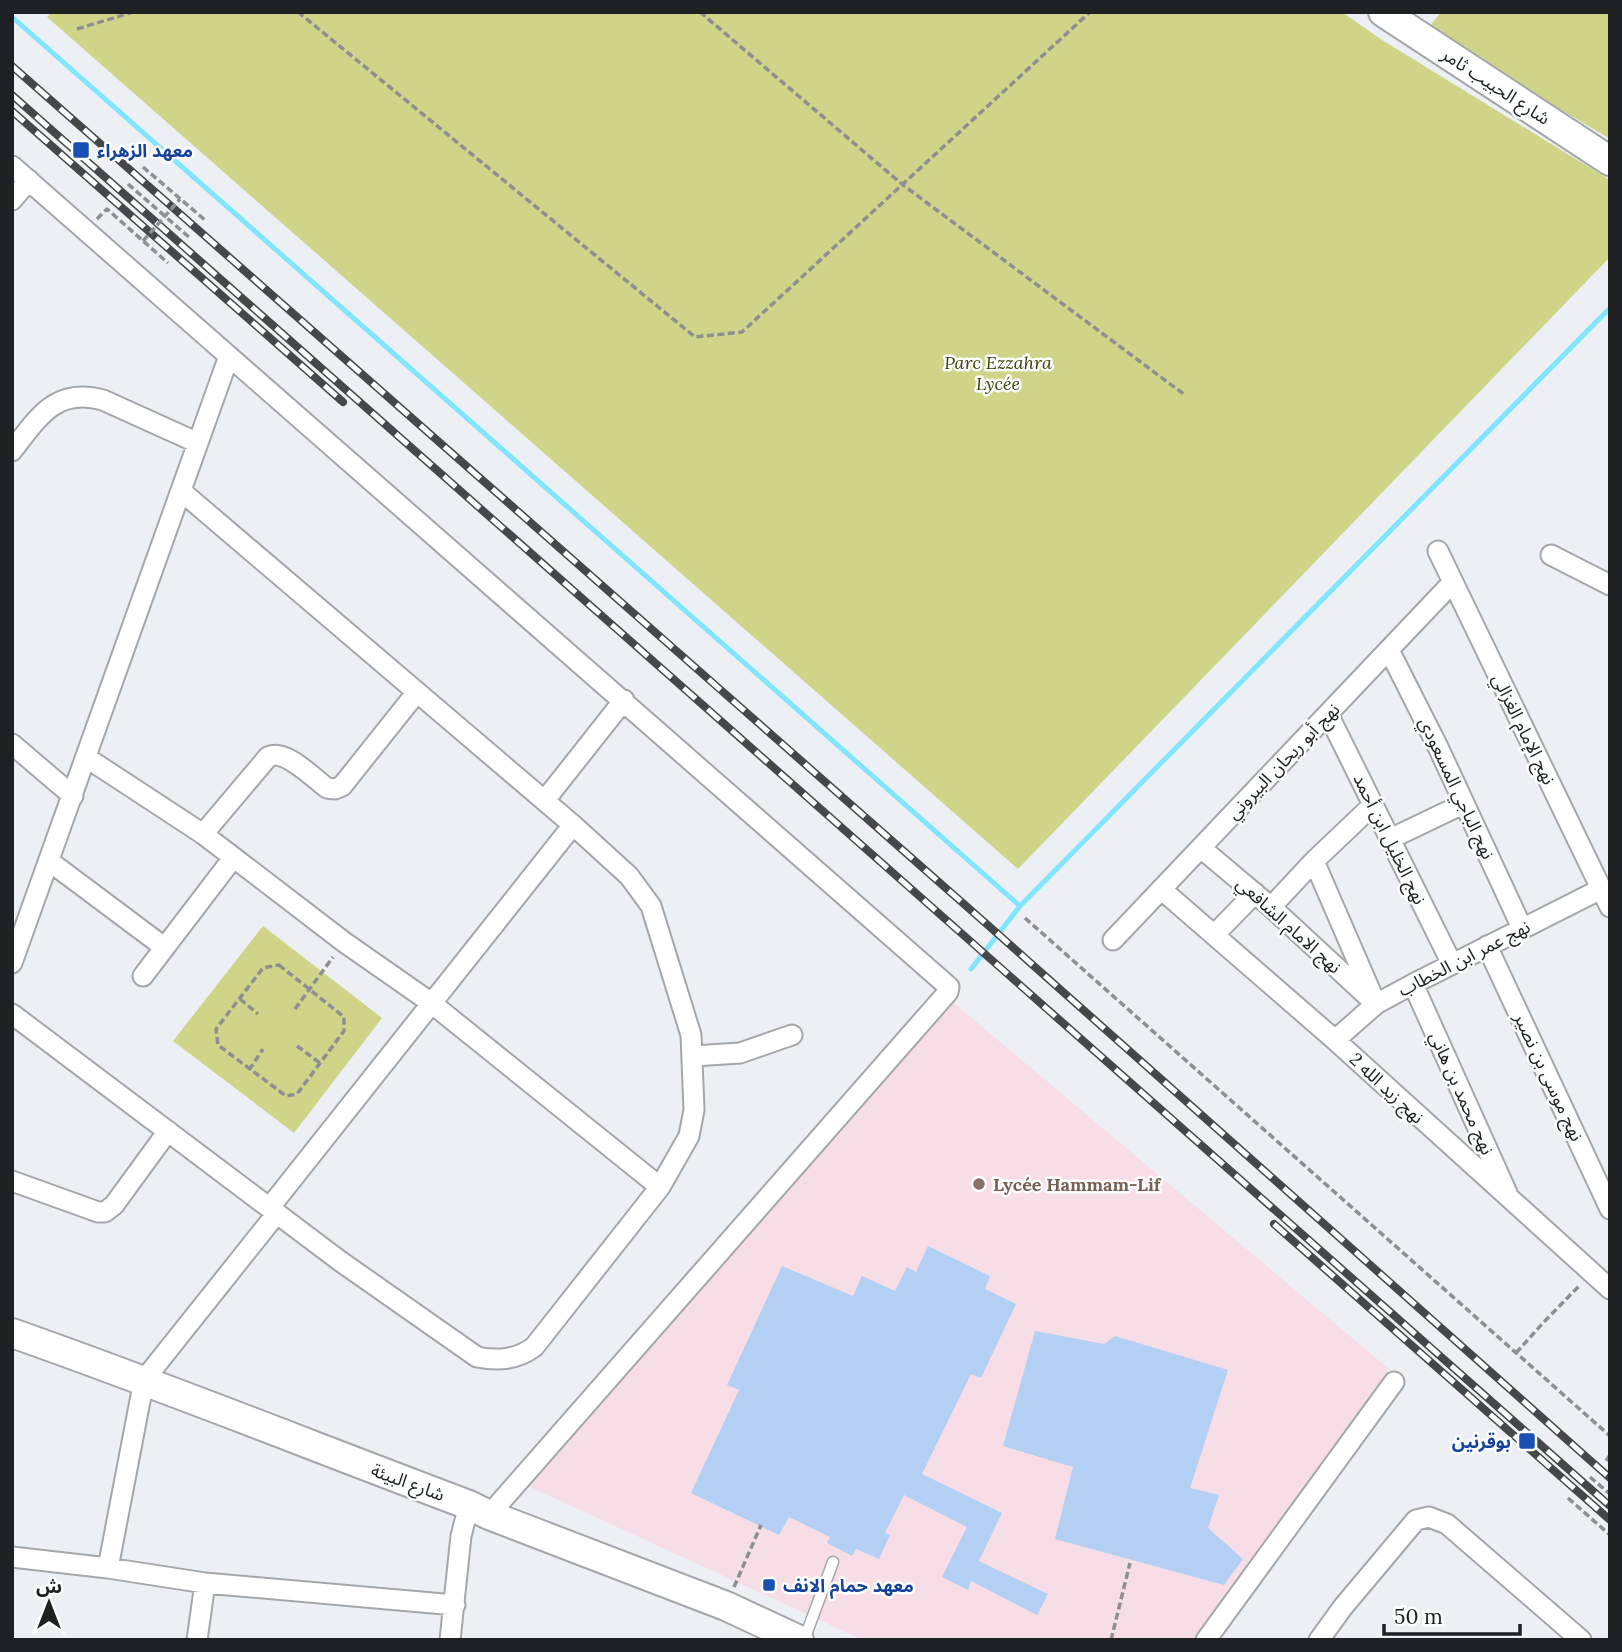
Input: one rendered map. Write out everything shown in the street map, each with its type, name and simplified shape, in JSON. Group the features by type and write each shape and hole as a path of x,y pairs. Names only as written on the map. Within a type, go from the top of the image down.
{"main road":[{"name":"شارع الحبيب ثامر","path":"1382,12 1610,161"},
{"name":"شارع البيئة","path":"12,1333 144,1380 726,1606 788,1637"}],"street":[{"path":"12,166 947,985 948,990 479,1510 461,1536 450,1640"},
{"path":"12,200 29,180"},
{"path":"12,963 229,356"},
{"path":"12,451 41,413 57,402 73,397 90,397 103,401 198,443"},
{"path":"12,1014 340,1261 477,1357 495,1360 524,1354 534,1347 660,1186 689,1136 694,1110 691,1035 651,906 629,876 544,800 181,491"},
{"name":"نهج الإمام الغزالي","path":"1438,551 1610,907"},
{"path":"1551,555 1610,585"},
{"name":"نهج أبو ريحان البيروني","path":"1113,940 1453,582"},
{"name":"نهج الباجي المسعودي","path":"1389,650 1438,747 1522,928"},
{"path":"203,834 268,757 274,754 284,756 327,788 342,786 417,692"},
{"path":"544,800 624,701"},
{"name":"نهج الخليل ابن أحمد","path":"1328,714 1452,964"},
{"path":"12,744 73,796"},
{"path":"87,758 203,834 344,942 430,1002 660,1186"},
{"path":"1390,839 1463,804"},
{"path":"1271,907 1314,861 1373,805"},
{"path":"108,1568 144,1380 430,1002 573,825"},
{"name":"نهج الامام الشافعي","path":"1201,848 1271,907 1376,1004"},
{"path":"143,976 233,858"},
{"path":"49,861 164,947"},
{"path":"1314,861 1376,1004"},
{"name":"نهج زيد الله 2","path":"1161,889 1335,1040 1610,1289"},
{"name":"نهج عمر ابن الخطاب","path":"1335,1040 1376,1004 1601,889"},
{"path":"1214,935 1255,893"},
{"name":"نهج موسى بن نصير","path":"1487,946 1610,1209"},
{"name":"نهج محمد بن هاني","path":"1413,984 1512,1203"},
{"path":"693,1056 740,1052 766,1046 792,1035"},
{"path":"12,1181 98,1212 105,1212 114,1205 168,1131"},
{"path":"1206,1640 1394,1382"},
{"path":"1323,1638 1343,1607 1416,1520 1429,1517 1447,1524 1581,1640"},
{"path":"12,1557 205,1583 455,1605"},
{"path":"197,1640 205,1583"}],"lane":[{"path":"788,1637 833,1562"}],"path":[{"path":"77,29 132,12"},
{"path":"298,12 695,337 742,332 1090,12"},
{"path":"700,12 903,185 1185,395"},
{"path":"143,167 205,220"},
{"path":"128,184 190,238"},
{"path":"143,241 180,199"},
{"path":"107,209 168,263"},
{"path":"1025,918 1610,1436"},
{"path":"295,1009 344,942"},
{"path":"279,965 344,1017 344,1031 297,1094 286,1096 218,1045 216,1029 240,999 263,968 279,965"},
{"path":"240,999 258,1014"},
{"path":"297,1046 320,1063"},
{"path":"249,1070 263,1049"},
{"path":"1516,1353 1592,1273"},
{"path":"1608,1462 1610,1455"},
{"path":"1590,1477 1610,1494"},
{"path":"1568,1498 1609,1533"},
{"path":"726,1606 761,1525"},
{"path":"1111,1640 1130,1563"}],"shaded area":[{"name":"Lycée Hammam-Lif","path":"949,999 1389,1369 1196,1640 863,1640 528,1486"}],"green space":[{"name":"Parc Ezzahra Lycée","path":"52,12 1342,12 1382,40 1610,180 1610,257 1018,869 47,17"},
{"path":"1441,12 1610,12 1610,139 1427,30"},
{"path":"263,926 382,1018 294,1133 173,1041"}],"building":[{"path":"928,1246 990,1276 985,1289 1016,1304 981,1378 971,1374 922,1474 1002,1513 979,1561 1048,1594 1037,1615 971,1581 968,1590 942,1577 967,1527 904,1495 885,1533 890,1535 879,1559 856,1549 852,1556 827,1543 830,1537 789,1517 779,1535 691,1493 739,1390 727,1385 782,1266 853,1296 862,1276 895,1291 907,1267 916,1272"},
{"path":"1035,1331 1104,1344 1115,1336 1228,1370 1190,1488 1219,1495 1208,1528 1243,1559 1224,1585 1055,1539 1073,1467 1003,1446"}],"waterway":[{"path":"12,17 1020,906"},
{"path":"971,969 1020,906 1610,308"}],"railway":[{"path":"12,66 990,927 1610,1478"},
{"path":"12,95 1610,1506"},
{"path":"12,111 343,402"},
{"path":"1274,1224 1610,1520"}],"place":[{"name":"معهد الزهراء","path":"81,150"},
{"name":"Lycée Hammam-Lif","path":"979,1184"},
{"name":"بوقرنين","path":"1527,1441"},
{"name":"معهد حمام الانف","path":"769,1585"}]}
